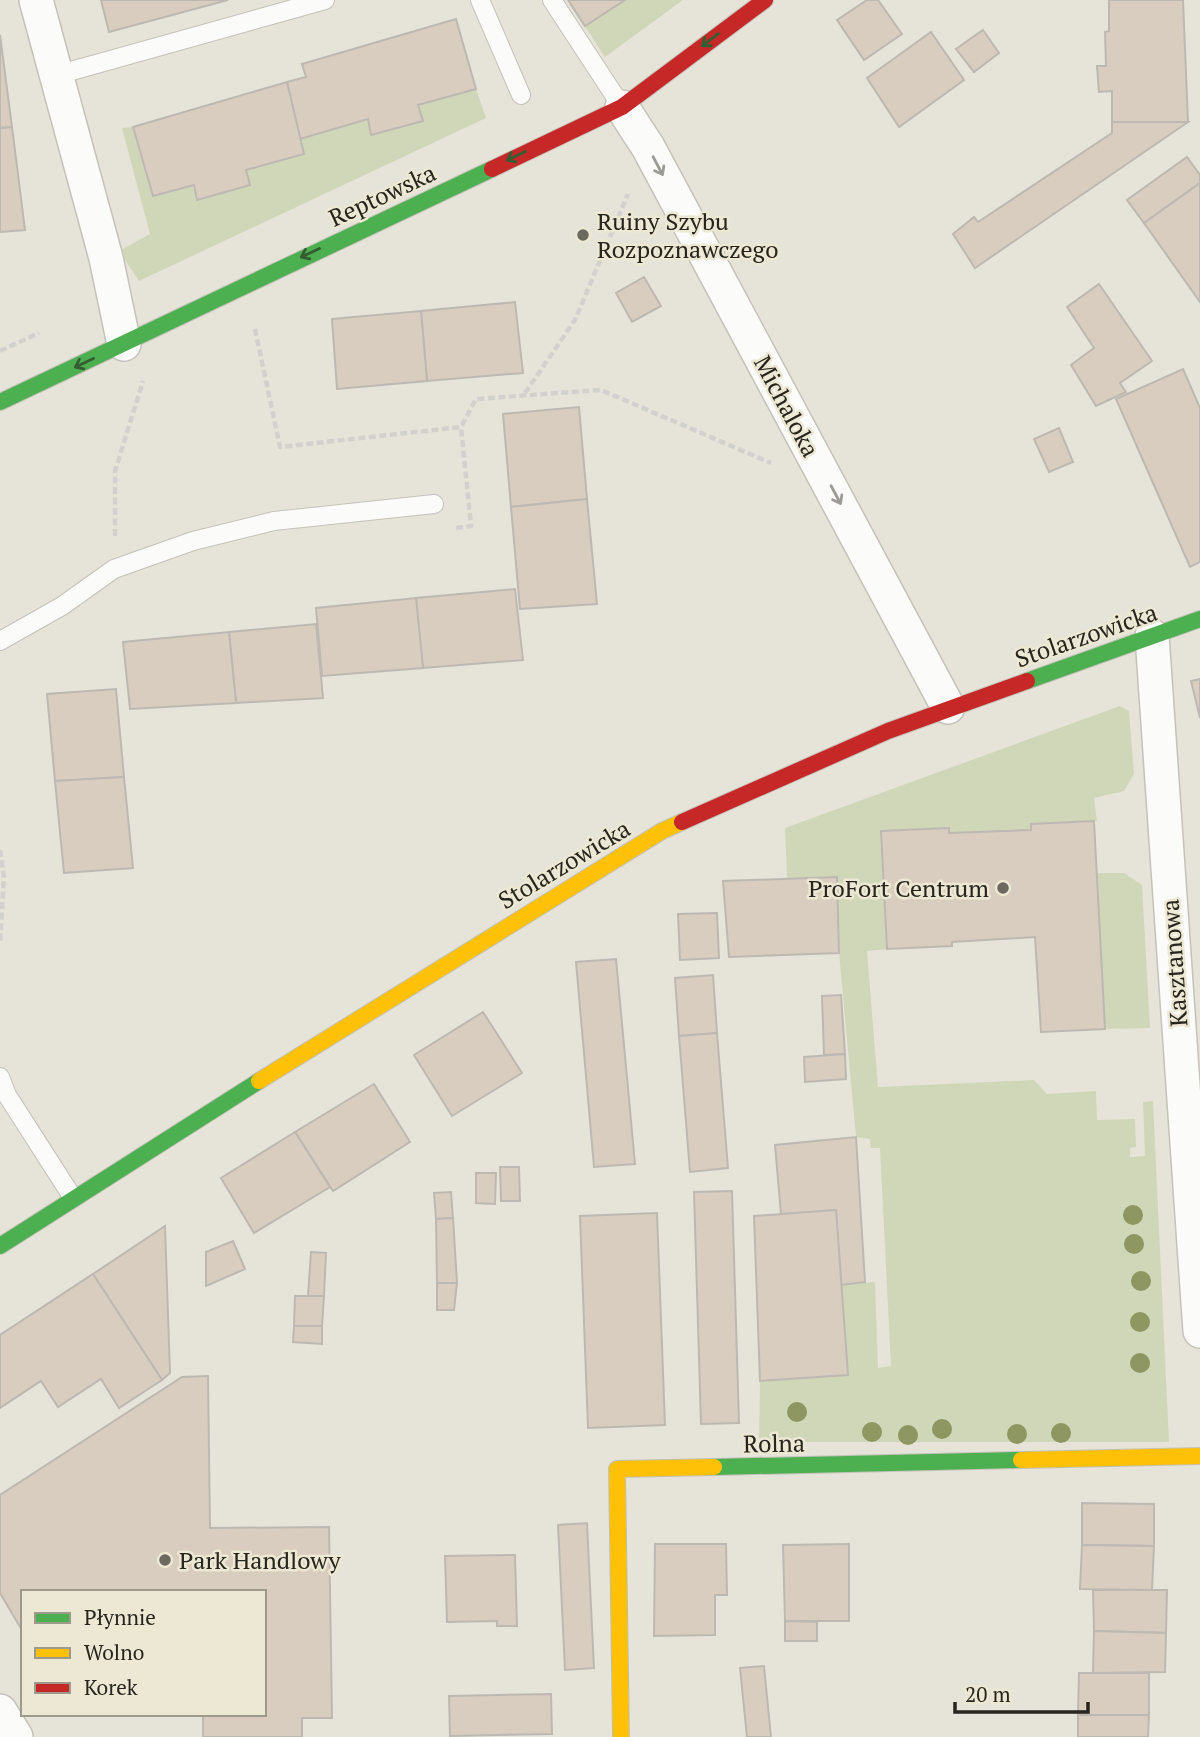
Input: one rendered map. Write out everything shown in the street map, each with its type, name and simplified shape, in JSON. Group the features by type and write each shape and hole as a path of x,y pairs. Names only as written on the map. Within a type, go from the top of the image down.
{"street":[{"path":"36,0 106,258 124,344"},
{"name":"Reptowska","path":"0,402 622,107 765,0"},
{"name":"Michaloka","path":"622,107 648,147 948,707"},
{"name":"Stolarzowicka","path":"0,1246 663,831 849,747 948,707 1200,619"},
{"name":"Kasztanowa","path":"1152,636 1200,1331"},
{"name":"Rolna","path":"621,1737 617,1469 1200,1456"},
{"path":"0,1711 16,1737"}],"lane":[{"path":"57,75 325,0"},
{"path":"480,0 521,95"},
{"path":"552,0 622,107"},
{"path":"0,641 62,606 114,569 193,541 274,521 433,504"},
{"path":"0,1077 7,1095 73,1198"}],"path":[{"path":"524,394 575,320 648,147"},
{"path":"244,284 280,447 461,427 476,399 601,390 832,490"},
{"path":"114,569 115,471 145,373 124,344"},
{"path":"0,850 4,877 0,943"}],"green space":[{"path":"625,0 683,0 605,57 585,26"},
{"path":"476,89 486,118 139,281 119,251 150,234 122,128 133,127 153,196 194,185 198,200 250,185 246,170 304,155 300,139 368,119 371,134 423,120 418,105"},
{"path":"1120,706 1129,711 1134,774 1124,791 1094,798 1097,821 1032,824 1031,830 949,833 948,828 881,831 887,949 867,951 878,1087 1034,1080 1047,1094 1096,1091 1097,1120 1135,1119 1136,1147 1130,1148 1130,1157 1145,1156 1143,1102 1153,1101 1169,1442 759,1442 760,1381 841,1285 875,1282 878,1368 891,1366 880,1148 871,1148 870,1139 856,1137 839,953 837,878 787,879 785,828"},
{"path":"1097,873 1124,873 1142,885 1150,1028 1105,1029"}],"building":[{"path":"101,0 228,0 109,32"},
{"path":"568,0 625,0 585,26"},
{"path":"867,0 878,0 902,34 864,60 837,20"},
{"path":"1109,0 1183,0 1188,122 1112,122 1112,91 1099,92 1097,66 1106,66 1105,32 1109,31"},
{"path":"456,19 476,89 418,105 423,121 371,135 368,119 300,139 287,82 306,77 302,64"},
{"path":"983,30 999,53 974,72 956,49"},
{"path":"931,32 964,80 899,127 867,78"},
{"path":"0,35 12,127 0,128"},
{"path":"287,82 304,154 246,170 250,185 197,200 194,185 153,196 133,127"},
{"path":"1112,122 1188,122 975,268 953,234 974,217 978,222 1112,133"},
{"path":"12,127 25,230 0,232 0,128"},
{"path":"1187,157 1200,175 1200,183 1144,223 1127,200"},
{"path":"1200,183 1200,302 1144,223"},
{"path":"644,277 661,306 632,322 616,293"},
{"path":"1099,284 1152,361 1120,383 1126,392 1096,406 1071,365 1094,348 1067,307"},
{"path":"515,302 523,373 427,381 421,311"},
{"path":"421,311 427,381 337,389 332,319"},
{"path":"1183,369 1200,408 1200,562 1190,567 1116,399"},
{"path":"579,407 587,499 511,507 503,414"},
{"path":"1059,428 1073,462 1049,472 1034,439"},
{"path":"587,499 597,604 520,609 511,507"},
{"path":"515,589 523,660 423,668 416,598"},
{"path":"416,598 423,668 322,676 316,608"},
{"path":"316,624 323,698 236,703 229,632"},
{"path":"229,632 236,703 130,709 123,642"},
{"path":"1200,679 1200,718 1191,681"},
{"path":"116,689 124,777 55,781 47,694"},
{"path":"124,777 133,868 64,873 55,781"},
{"path":"1094,821 1105,1029 1041,1032 1035,937 952,942 952,946 887,949 881,831 949,828 949,833 1031,830 1031,824"},
{"path":"837,877 839,953 729,957 723,881"},
{"path":"717,913 719,958 680,960 678,914"},
{"path":"616,959 635,1164 594,1167 576,962"},
{"path":"713,975 717,1033 679,1036 675,978"},
{"path":"841,995 845,1054 824,1055 822,996"},
{"path":"483,1012 522,1073 452,1116 414,1055"},
{"path":"717,1033 728,1168 690,1172 679,1036"},
{"path":"845,1054 846,1079 805,1082 804,1057"},
{"path":"374,1084 410,1142 333,1191 295,1132"},
{"path":"295,1132 330,1187 254,1233 221,1178"},
{"path":"856,1137 865,1282 841,1285 836,1210 781,1214 775,1145"},
{"path":"500,1167 519,1167 520,1201 501,1201"},
{"path":"476,1173 496,1173 495,1204 476,1203"},
{"path":"732,1191 739,1423 701,1424 694,1192"},
{"path":"451,1192 453,1218 436,1219 434,1193"},
{"path":"836,1210 848,1375 760,1381 754,1216"},
{"path":"657,1213 665,1425 588,1428 580,1216"},
{"path":"453,1218 457,1283 437,1283 436,1219"},
{"path":"165,1226 170,1373 162,1380 93,1274"},
{"path":"233,1241 245,1269 206,1286 206,1252"},
{"path":"311,1252 326,1253 324,1296 308,1296"},
{"path":"93,1274 162,1380 119,1408 101,1379 58,1407 41,1381 0,1408 0,1335"},
{"path":"437,1283 457,1283 454,1310 437,1310"},
{"path":"295,1296 324,1296 322,1326 294,1326"},
{"path":"294,1326 322,1326 322,1344 293,1342"},
{"name":"Park Handlowy","path":"208,1376 210,1528 329,1527 332,1718 302,1718 302,1737 203,1737 203,1716 266,1716 266,1590 21,1590 21,1629 0,1593 0,1495 182,1377"},
{"path":"1082,1503 1154,1504 1154,1546 1082,1545"},
{"path":"587,1523 594,1668 565,1670 558,1525"},
{"path":"655,1544 726,1544 727,1595 715,1595 715,1635 654,1636"},
{"path":"849,1544 849,1621 785,1621 783,1545"},
{"path":"1082,1545 1154,1546 1152,1590 1080,1589"},
{"path":"515,1555 517,1626 497,1626 497,1621 447,1622 445,1556"},
{"path":"1093,1590 1167,1590 1166,1633 1094,1631"},
{"path":"785,1621 817,1622 817,1641 785,1641"},
{"path":"1094,1631 1166,1633 1165,1672 1093,1673"},
{"path":"764,1666 771,1737 747,1737 740,1668"},
{"path":"1079,1673 1149,1673 1149,1715 1078,1715"},
{"path":"551,1694 552,1734 450,1736 449,1696"},
{"path":"1078,1715 1149,1715 1148,1737 1078,1737"}],"traffic: fast":[{"path":"0,402 492,169"},
{"path":"1027,681 1200,619"},
{"path":"0,1246 259,1081"},
{"path":"714,1467 1021,1460"}],"traffic: slow":[{"path":"259,1081 662,831 682,822"},
{"path":"1021,1460 1200,1456"},
{"path":"621,1737 617,1469 714,1467"}],"traffic: jam":[{"path":"492,169 622,107 765,0"},
{"path":"682,822 888,731 1027,681"}],"place":[{"name":"Ruiny Szybu Rozpoznawczego","path":"583,235"},
{"name":"ProFort Centrum","path":"1003,888"},
{"name":"Park Handlowy","path":"165,1560"}]}
